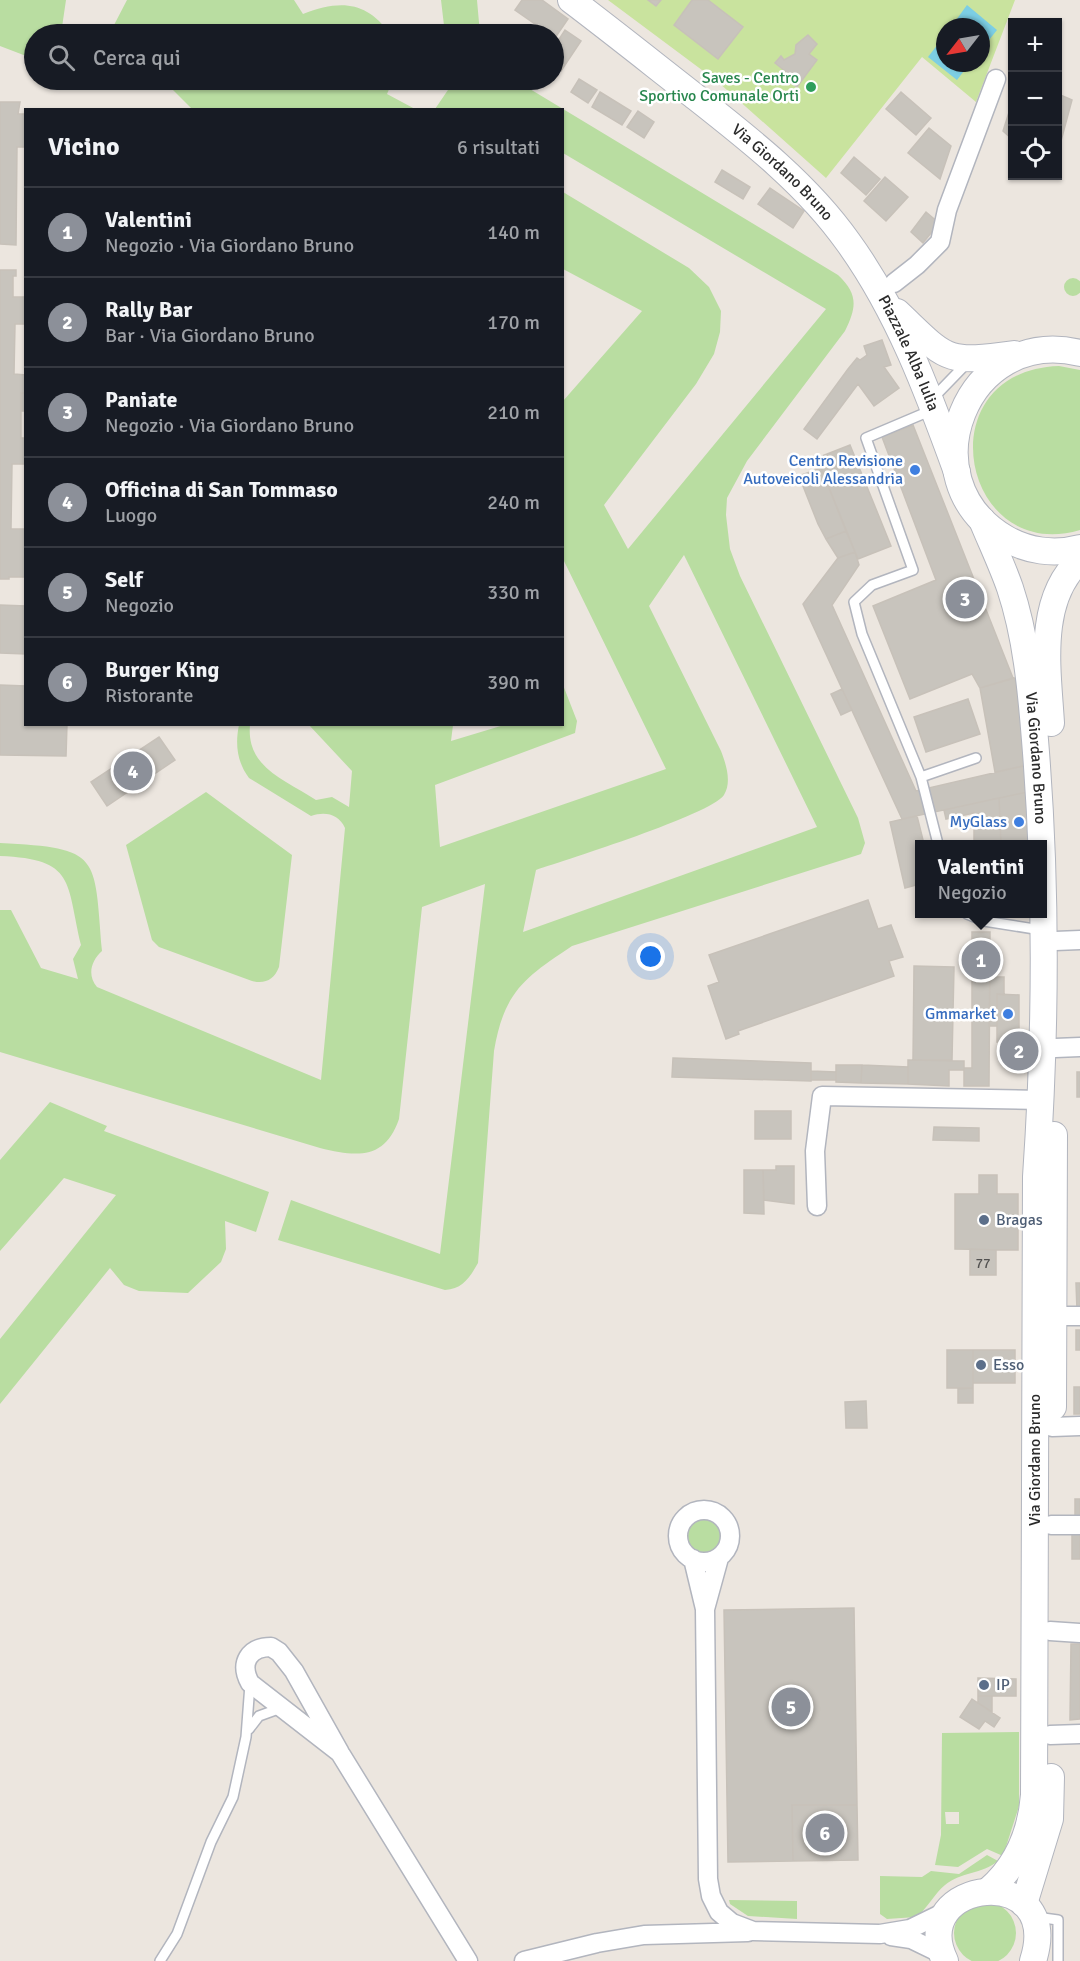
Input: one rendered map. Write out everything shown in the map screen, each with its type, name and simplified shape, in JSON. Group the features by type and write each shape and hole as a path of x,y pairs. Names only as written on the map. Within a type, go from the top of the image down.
{"main road":[{"name":"Via Giordano Bruno","path":"571,0 747,136 812,198 890,292"},
{"name":"Piazzale Alba Iulia","path":"890,292 942,353 959,359 978,359 1042,350 1080,353"},
{"name":"Piazzale Alba Iulia","path":"890,292 966,498 982,520 1002,536 1025,547 1058,552 1080,549"},
{"name":"Piazzale Alba Iulia","path":"957,472 954,447 956,430 964,407 973,392 983,380 1003,364 1042,350"},
{"name":"Via Giordano Bruno","path":"982,520 1010,589 1033,699 1046,840"},
{"name":"Via Giordano Bruno","path":"1033,1961 1037,1947 1037,1931 1028,1910 1050,1819 1055,1048 1060,937 1057,804 1047,655 1049,626 1057,595 1080,560"},
{"name":"Via Giordano Bruno","path":"989,1890 1014,1861 1028,1828 1034,1795 1036,1177 1041,1100 1060,937 1047,848"},
{"path":"944,1957 939,1939 942,1923 949,1910 960,1899 974,1892 1002,1891 1028,1910"}],"street":[{"path":"890,292 940,242 947,210 996,79"},
{"path":"1055,1048 1080,1047"},
{"path":"817,1206 815,1151 822,1096 1041,1100"},
{"path":"1053,1316 1080,1316"},
{"path":"1052,1427 1080,1426"},
{"path":"705,1609 719,1558 729,1543 729,1525 716,1512 700,1510 686,1517 679,1532 681,1548 693,1559 705,1609 708,1879 711,1896 718,1912 732,1923 753,1931"},
{"path":"1052,1525 1080,1525"},
{"path":"693,1559 711,1561 719,1558"},
{"path":"1050,1631 1080,1633"},
{"path":"340,1753 250,1683 245,1668 252,1651 258,1647 271,1647 279,1652 307,1692 340,1753 468,1961"},
{"path":"1050,1735 1080,1734"},
{"path":"880,1934 910,1929 949,1910"},
{"path":"524,1961 597,1943 644,1935 753,1931 880,1934 911,1939 944,1957"}],"lane":[{"path":"937,840 921,777 862,634 854,602 872,585 913,570 866,438 917,419 925,413 931,401 962,366 978,359"},
{"path":"921,777 976,758"},
{"path":"977,918 1060,937"},
{"path":"160,1961 177,1934 211,1842 233,1797 246,1737 250,1683"},
{"path":"246,1737 252,1722 260,1716 281,1708"},
{"path":"1028,1910 1058,1920 1059,1961"}],"green space":[{"path":"0,0 66,0 62,24 24,24 24,55 0,46"},
{"path":"127,0 294,0 303,14 328,6 351,6 361,9 382,24 115,24"},
{"path":"441,0 477,0 479,24 444,24"},
{"name":"Saves - Centro Sportivo Comunale Orti","path":"608,0 1015,0 990,65 990,18 936,18 936,69 922,57 826,178 718,82"},
{"name":"Saves - Centro Sportivo Comunale Orti","path":"940,72 987,72 976,102"},
{"path":"173,90 389,90 387,94 413,108 191,108"},
{"path":"448,90 532,90 561,108 436,108"},
{"path":"564,110 838,275 852,295 854,301 852,315 845,331 747,461 727,498 726,515 730,549 740,576 858,818 865,843 861,854 572,946 541,968 519,988 504,1014 494,1051 478,1263 461,1285 445,1290 278,1240 291,1200 440,1254 485,884 422,907 399,1119 386,1142 378,1149 358,1154 320,1148 0,1052 0,910 11,910 41,968 78,979 73,959 81,945 69,890 63,878 55,869 43,862 0,856 0,843 33,845 58,848 75,854 86,863 93,876 100,919 102,951 95,959 91,973 97,987 321,1080 345,828 335,817 326,814 311,816 249,778 238,753 239,726 250,726 250,740 254,752 270,771 316,800 332,797 349,807 352,771 310,726 453,726 451,741 501,726 564,726 564,688 577,721 575,733 435,785 440,847 666,769 564,561 564,400 642,311 564,270 564,193 689,268 709,287 721,311 720,332 714,354 696,384 604,505 628,549 826,309 564,154","holes":["684,555 817,827 523,932 536,870 667,825 713,804 724,795 728,784 721,751 649,606"]},
{"path":"1073,278 1079,281 1081,290 1079,293 1073,296 1067,293 1064,287 1067,281"},
{"path":"1059,366 1080,370 1080,530 1039,533 1008,520 985,495 974,463 975,429 989,399 1016,376"},
{"path":"206,792 292,855 279,967 272,978 265,981 252,981 159,947 152,940 126,845"},
{"path":"50,1102 107,1126 104,1131 269,1192 256,1232 225,1221 226,1249 221,1262 188,1293 139,1291 124,1285 110,1268 0,1404 0,1339 116,1195 64,1178 0,1251 0,1160"},
{"path":"705,1519 717,1524 722,1536 717,1548 705,1553 693,1548 688,1536 693,1524"},
{"path":"1019,1732 1019,1806 1003,1856 987,1849 958,1867 935,1865 941,1835 942,1733","holes":["945,1812 959,1812 959,1824 946,1824"]},
{"path":"987,1855 998,1861 945,1885 916,1917 887,1919 880,1914 880,1876 922,1877 931,1871 959,1874"},
{"path":"729,1900 797,1901 797,1919 748,1916 730,1904"},
{"path":"985,1902 1007,1911 1015,1927 1015,1939 1007,1955 994,1962 976,1962 963,1955 954,1933 963,1911"}],"water":[{"path":"967,5 983,18 958,18"},
{"path":"990,24 997,30 990,39"},
{"path":"936,47 936,63 928,57"},
{"path":"947,72 963,72 957,80"}],"building":[{"path":"522,0 542,0 568,19 564,25 535,24 515,10"},
{"path":"648,0 661,0 656,6"},
{"path":"692,0 708,0 743,27 718,59 674,25"},
{"path":"565,30 581,41 564,66"},
{"path":"808,35 817,44 809,54 817,60 797,87 788,81 790,75 775,63 781,56 784,60 795,54 796,45"},
{"path":"579,79 597,90 588,103 571,92"},
{"path":"600,92 631,111 622,125 592,107"},
{"path":"901,92 931,118 916,135 886,109"},
{"path":"1062,96 1072,100 1062,137"},
{"path":"0,102 20,102 18,114 24,114 24,147 17,147 16,245 0,244"},
{"path":"638,111 654,122 644,138 627,127"},
{"path":"1008,115 1008,135 1003,131"},
{"path":"929,128 951,146 940,179 908,153"},
{"path":"854,157 880,179 866,195 841,173"},
{"path":"722,170 750,187 743,199 715,182"},
{"path":"885,177 908,197 886,221 864,201"},
{"path":"770,188 804,211 793,228 758,204"},
{"path":"926,212 939,223 923,243 911,232"},
{"path":"0,270 16,270 16,276 13,276 13,297 24,297 24,324 15,324 14,374 24,375 21,438 24,438 24,464 12,464 11,529 24,529 24,577 0,579"},
{"path":"882,340 891,365 884,367 899,388 874,406 858,384 817,439 804,429 857,358 860,360 867,355 864,346"},
{"path":"21,393 24,393 24,411 21,411"},
{"path":"913,425 1013,678 980,688 972,674 910,699 873,606 936,580 882,437"},
{"path":"850,445 891,546 858,559 817,458"},
{"path":"821,468 846,531 826,539 799,476"},
{"path":"846,531 855,552 838,558 826,539"},
{"path":"855,552 859,565 832,605 916,791 1028,765 1032,791 902,819 803,604 838,558"},
{"path":"0,605 24,606 24,654 0,653"},
{"path":"1015,678 1028,765 995,772 980,688"},
{"path":"0,685 24,686 24,726 67,726 66,756 0,755"},
{"path":"842,689 852,710 841,715 831,694"},
{"path":"968,699 980,734 926,752 914,717"},
{"path":"159,737 175,760 107,806 91,782"},
{"path":"1032,791 1034,840 1001,840 999,798"},
{"path":"999,798 1001,840 974,840 974,813 946,819 944,810"},
{"path":"917,816 923,840 915,840 915,885 905,888 890,822"},
{"path":"868,900 878,929 891,925 903,957 889,961 894,976 738,1031 739,1034 726,1039 708,986 719,982 709,955"},
{"path":"972,932 990,932 989,1086 964,1086 964,1068 972,1068"},
{"path":"914,966 954,967 952,1060 913,1060"},
{"path":"990,977 1004,977 1004,995 997,994 997,1026 989,1026"},
{"path":"997,994 1019,995 1019,1042 997,1042"},
{"path":"673,1058 811,1063 811,1081 672,1077"},
{"path":"908,1060 964,1061 964,1070 949,1070 949,1086 908,1084"},
{"path":"836,1065 862,1065 861,1083 836,1082"},
{"path":"862,1065 908,1067 908,1084 861,1083"},
{"path":"811,1071 836,1072 836,1080 811,1080"},
{"path":"1077,1072 1080,1072 1080,1097 1077,1097"},
{"path":"755,1111 791,1111 791,1139 755,1139"},
{"path":"934,1127 979,1128 979,1141 933,1140"},
{"path":"776,1166 794,1166 794,1204 764,1200 763,1170 776,1170"},
{"path":"744,1170 763,1170 764,1214 744,1213"},
{"path":"979,1175 997,1175 997,1194 1018,1194 1018,1250 955,1249 955,1194 979,1194"},
{"path":"970,1249 996,1250 996,1275 970,1275"},
{"path":"1076,1283 1080,1283 1080,1310 1077,1310"},
{"path":"1076,1330 1080,1330 1080,1350 1076,1350"},
{"path":"947,1350 973,1350 973,1388 947,1388"},
{"path":"973,1350 1015,1350 1015,1383 973,1383"},
{"path":"1074,1387 1080,1387 1080,1414 1074,1414"},
{"path":"973,1388 973,1403 958,1403 958,1389"},
{"path":"866,1401 867,1428 846,1428 845,1402"},
{"path":"1075,1499 1080,1499 1080,1521 1075,1521"},
{"path":"1072,1531 1080,1531 1080,1559 1072,1559"},
{"path":"854,1608 857,1805 792,1805 793,1861 728,1862 724,1610"},
{"path":"1071,1644 1080,1644 1080,1719 1070,1720"},
{"path":"978,1678 1016,1679 1016,1696 978,1696"},
{"path":"978,1696 992,1696 992,1712 978,1703"},
{"path":"972,1699 1000,1718 994,1727 985,1721 979,1729 960,1717"},
{"path":"792,1805 857,1805 858,1860 793,1861"}],"place":[{"name":"Saves - Centro Sportivo Comunale Orti","path":"811,87"},
{"name":"Centro Revisione Autoveicoli Alessandria","path":"915,470"},
{"name":"Paniate","path":"965,599"},
{"name":"Officina di San Tommaso","path":"133,771"},
{"name":"MyGlass","path":"1019,822"},
{"name":"Valentini","path":"981,960"},
{"name":"Gmmarket","path":"1008,1014"},
{"name":"Rally Bar","path":"1019,1051"},
{"name":"Bragas","path":"984,1220"},
{"name":"Esso","path":"981,1365"},
{"name":"IP","path":"984,1685"},
{"name":"Self","path":"791,1707"},
{"name":"Burger King","path":"825,1833"}]}
